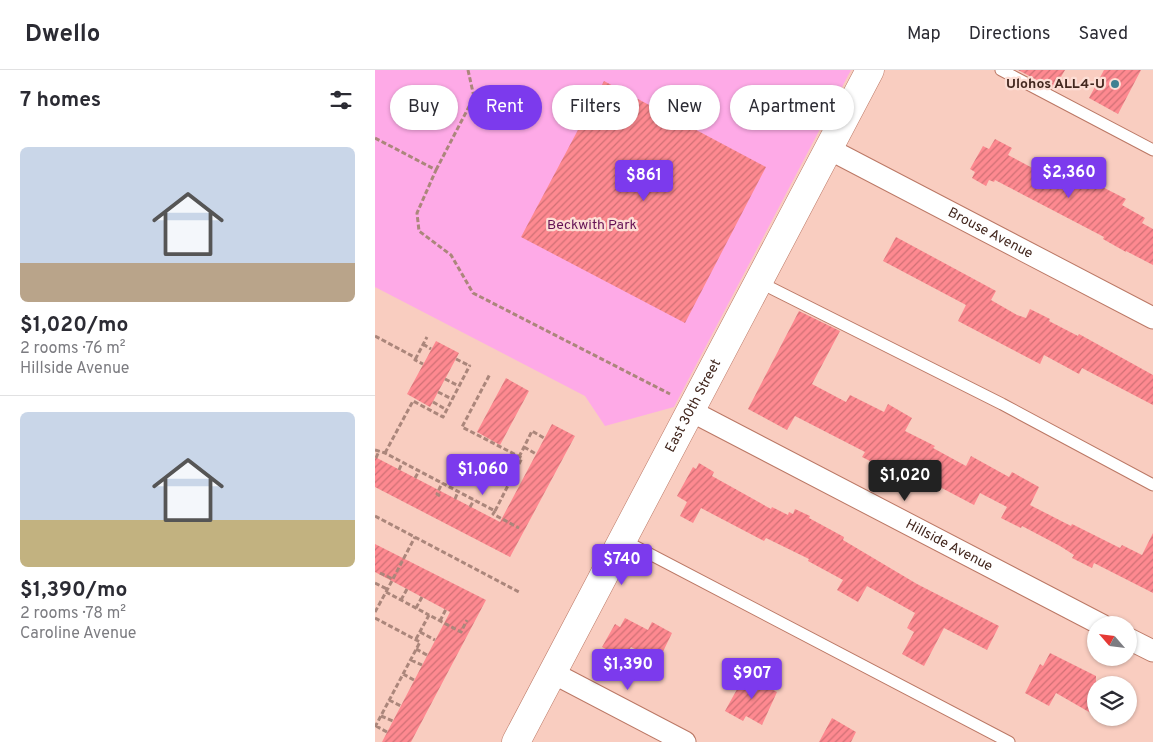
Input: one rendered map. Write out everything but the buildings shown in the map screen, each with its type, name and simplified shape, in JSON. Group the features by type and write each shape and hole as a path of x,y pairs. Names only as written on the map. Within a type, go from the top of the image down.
{"main road":[{"name":"East 30th Street","path":"516,742 623,540 681,403 759,282 870,70"}],"street":[{"name":"Brouse Avenue","path":"829,149 1153,318"},
{"name":"Hillside Avenue","path":"681,403 1087,617"},
{"path":"1137,643 1153,651"},
{"path":"553,673 685,742"}],"lane":[{"path":"1001,70 1153,150"},
{"path":"759,282 1002,404 1153,485"},
{"path":"623,540 1009,742"}],"path":[{"path":"468,70 475,97 436,170 417,213 419,231 451,255 473,293 681,403"},
{"path":"375,138 436,170"},
{"path":"375,336 416,358 415,360 423,364"},
{"path":"416,358 427,337"},
{"path":"423,344 431,349"},
{"path":"385,453 413,401 443,417 470,366 456,359"},
{"path":"489,374 462,427 522,458 493,514 519,528"},
{"path":"445,379 459,386"},
{"path":"438,392 452,400"},
{"path":"433,402 447,410"},
{"path":"519,457 532,431 544,438"},
{"path":"524,447 536,454"},
{"path":"376,458 377,450 385,453 495,511"},
{"path":"399,470 402,462"},
{"path":"415,478 419,471"},
{"path":"440,496 437,494 442,483"},
{"path":"455,499 459,492"},
{"path":"470,507 474,500"},
{"path":"375,516 519,592"},
{"path":"375,612 415,537"},
{"path":"380,573 393,579"},
{"path":"375,583 401,600 461,632 467,620"},
{"path":"401,600 407,589"},
{"path":"416,608 422,597"},
{"path":"440,621 446,609"},
{"path":"416,639 429,615"},
{"path":"375,618 421,642 375,726 387,732"},
{"path":"420,632 435,640"},
{"path":"416,649 427,655"},
{"path":"411,660 422,665"},
{"path":"403,674 414,680"},
{"path":"389,700 401,706"},
{"path":"381,716 393,722"}],"green space":[{"name":"Beckwith Park","path":"375,70 851,70 843,85 730,85 730,130 819,130 674,407 605,426 585,396 375,287"}],"place":[{"name":"Ulohos ALL4-U","path":"1115,84"}]}
